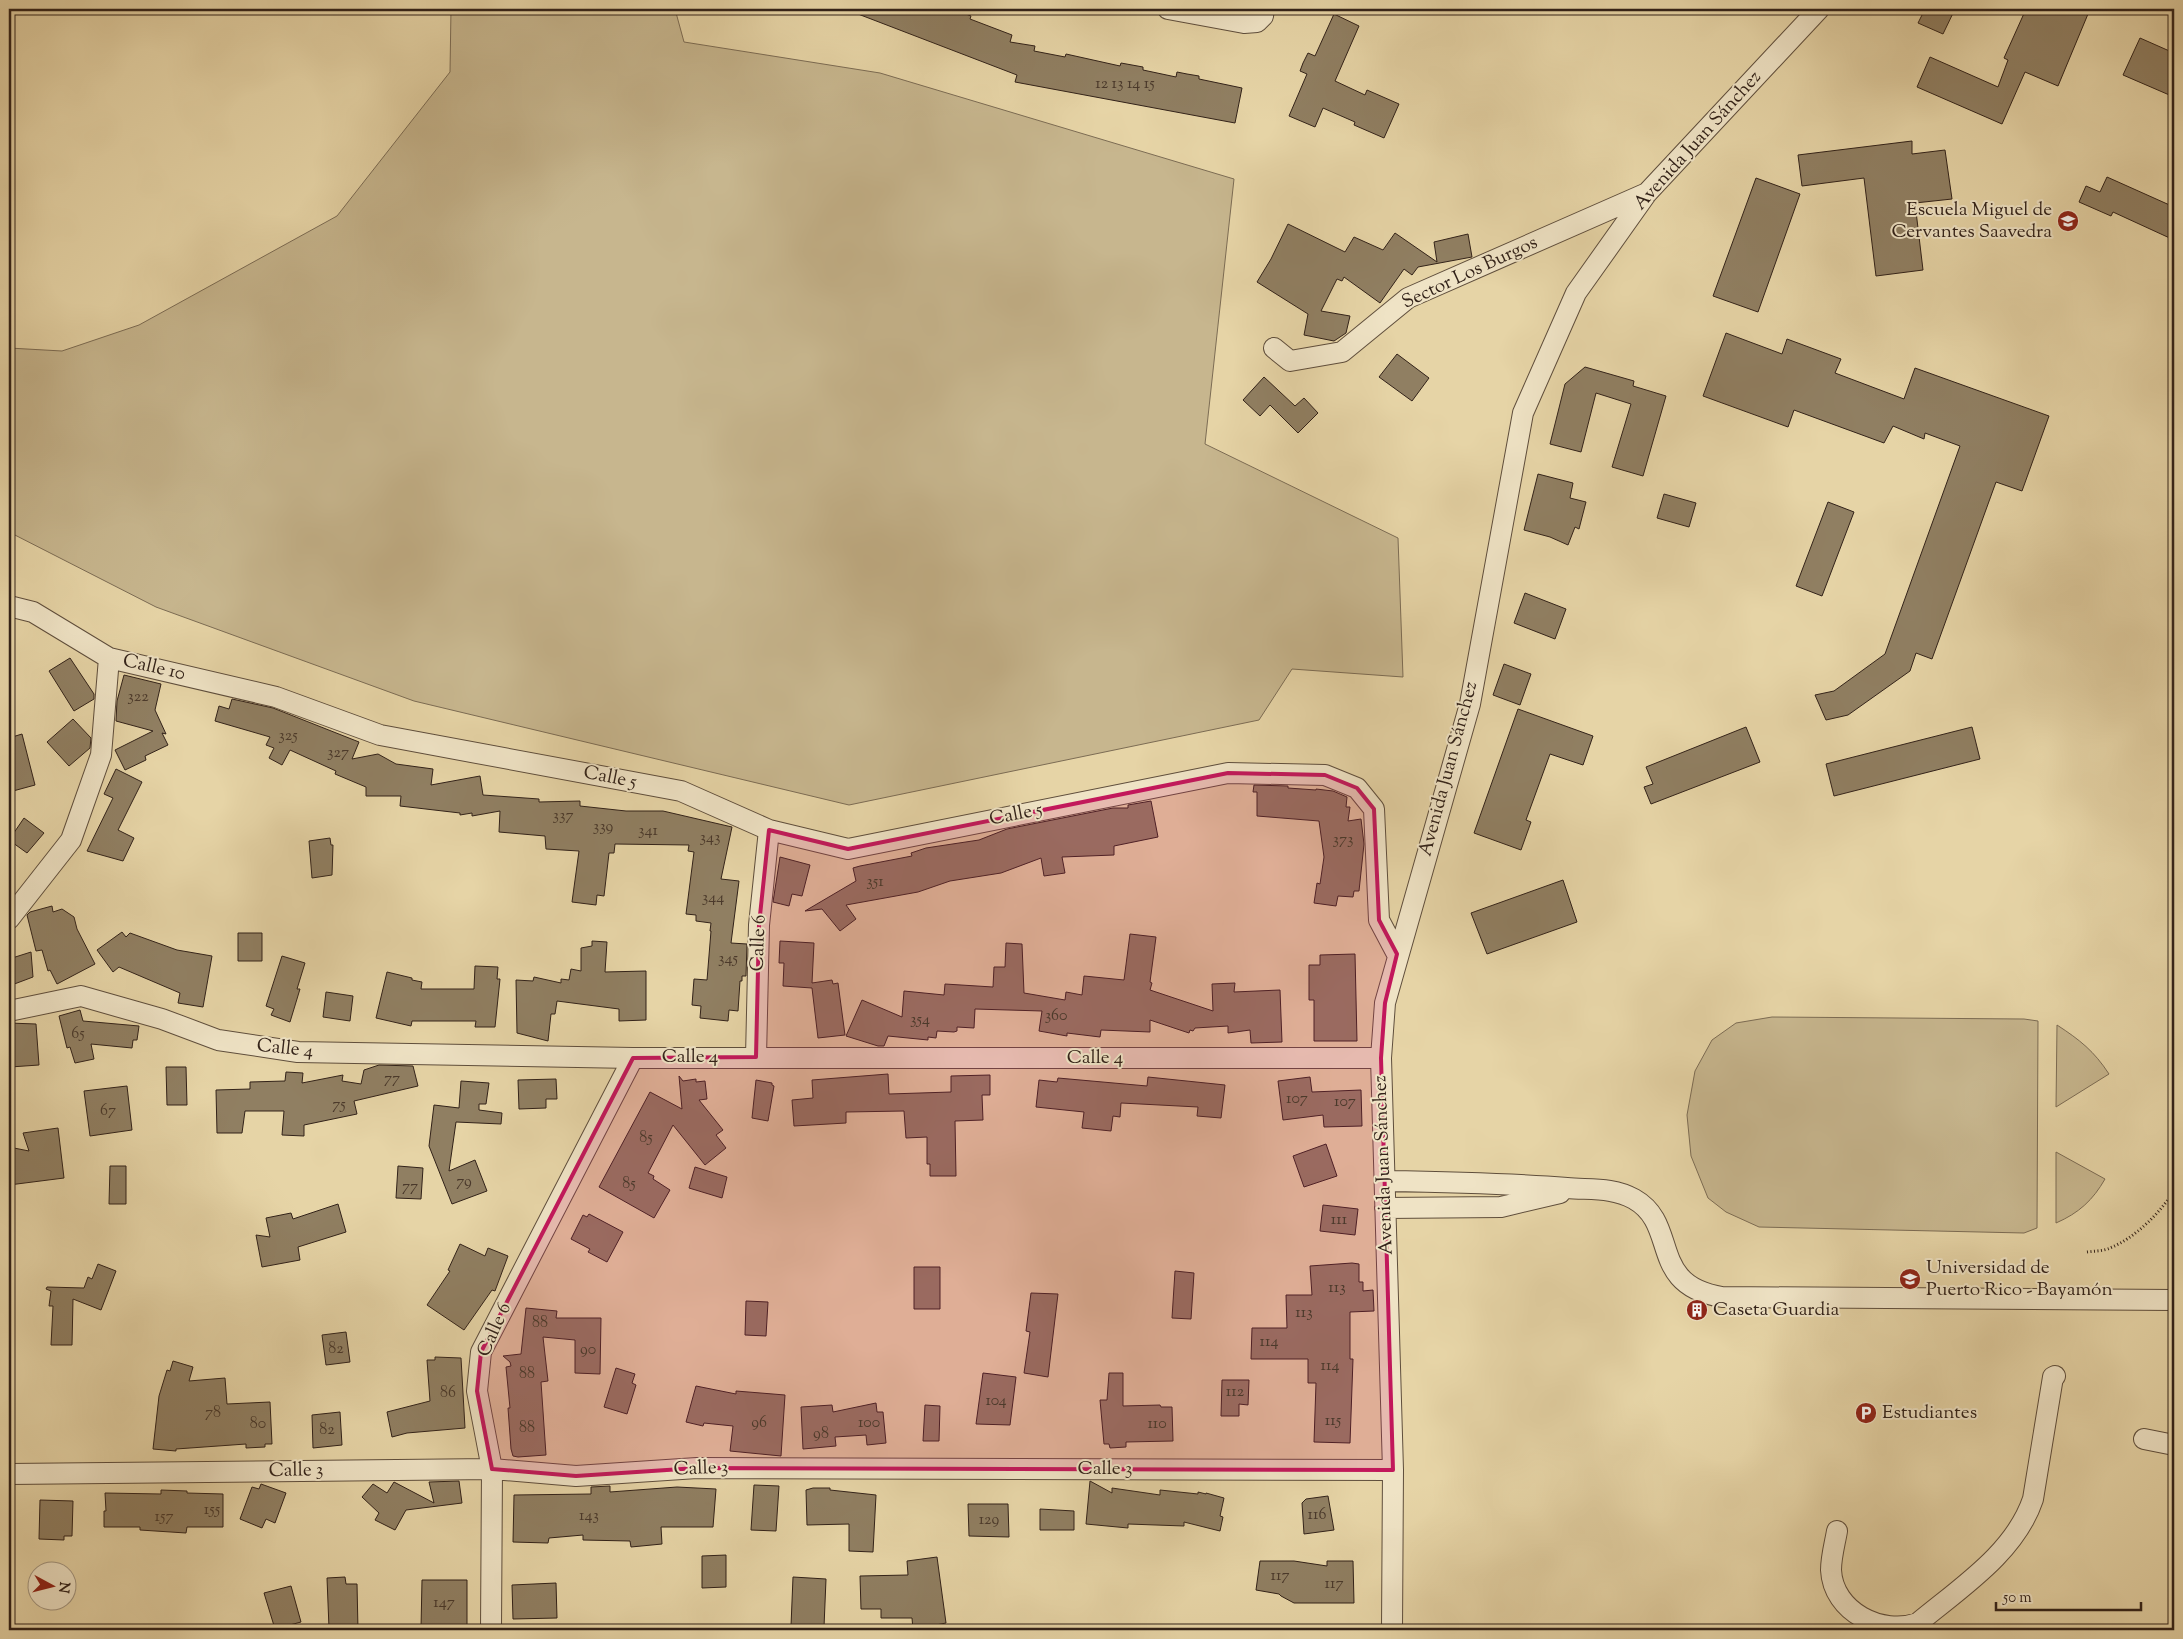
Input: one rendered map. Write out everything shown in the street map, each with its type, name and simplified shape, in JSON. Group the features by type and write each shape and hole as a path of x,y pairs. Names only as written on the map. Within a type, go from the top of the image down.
{"street":[{"path":"1168,9 1218,13 1244,23 1257,22 1263,16 1264,9"},
{"name":"Avenida Juan Sánchez","path":"1392,1630 1393,1470 1381,1058 1385,1003 1397,954 1470,704 1523,413 1576,294 1647,193 1819,9"},
{"name":"Sector Los Burgos","path":"1274,348 1290,360 1342,352 1408,298 1647,193"},
{"name":"Calle 10","path":"9,606 33,612 109,658 276,697 380,735 508,759"},
{"path":"9,920 71,840 101,755 109,658"},
{"name":"Calle 5","path":"508,759 681,791 769,830 848,849 1228,773 1325,775 1357,788 1374,809 1379,920 1397,954"},
{"name":"Calle 6","path":"756,1057 759,925 769,830"},
{"name":"Calle 4","path":"9,1011 81,996 162,1019 218,1040 298,1052 633,1058 1381,1058"},
{"name":"Calle 6","path":"491,1630 492,1469 477,1391 481,1352 633,1058"},
{"path":"1384,1181 1503,1183 1604,1189 1622,1192 1636,1199 1650,1211 1671,1265 1677,1275 1690,1286 1705,1294 1737,1297 2174,1300"},
{"path":"1385,1208 1501,1207 1580,1189"},
{"path":"1836,1531 1831,1569 1833,1582 1846,1604 1855,1613 1878,1625 1907,1627 1918,1623 1987,1566 2015,1534 2027,1516 2033,1499 2053,1377 2055,1376"},
{"path":"2144,1439 2174,1445"},
{"name":"Calle 3","path":"9,1474 492,1469 576,1476 696,1468 1393,1470"}],"path":[{"path":"2087,1252 2110,1248 2131,1236 2162,1207 2174,1191"}],"highlighted area":[{"path":"1228,773 1325,775 1357,788 1374,809 1379,920 1397,954 1385,1003 1381,1058 1393,1470 697,1468 576,1476 492,1469 477,1391 481,1352 633,1058 756,1057 759,925 769,830 848,849"}],"shaded area":[{"path":"451,9 675,9 684,42 880,73 1234,179 1205,444 1398,538 1403,677 1292,669 1259,720 849,805 414,701 156,607 9,532 9,348 62,351 139,325 337,216 450,72"},
{"path":"1772,1017 2024,1019 2038,1021 2037,1228 2024,1233 1759,1227 1726,1212 1708,1198 1691,1156 1687,1115 1695,1071 1712,1040 1736,1023"},
{"path":"2057,1025 2086,1046 2109,1074 2056,1107"},
{"path":"2056,1152 2105,1179 2085,1205 2072,1215 2056,1223"}],"building":[{"path":"845,9 953,9 971,16 970,19 1012,35 1010,42 1035,46 1034,51 1065,57 1066,54 1120,66 1121,63 1143,67 1143,70 1176,77 1177,72 1199,76 1199,79 1242,88 1235,123 1015,82 1017,75"},
{"path":"1925,9 1955,9 1943,34 1918,23"},
{"path":"2026,9 2076,9 2088,14 2058,86 2025,72 2002,124 1917,87 1930,57 1998,87 2008,60 2004,58"},
{"path":"1334,14 1359,26 1335,81 1365,95 1367,90 1399,104 1384,138 1354,125 1355,122 1323,108 1315,127 1289,116 1307,74 1300,71 1303,63 1308,53 1315,56"},
{"path":"2140,38 2174,53 2174,97 2123,75"},
{"path":"1912,141 1912,154 1945,150 1952,199 1915,203 1923,270 1876,276 1864,178 1802,186 1798,155"},
{"path":"2107,177 2174,207 2174,240 2113,212 2111,216 2079,202 2086,186 2100,192"},
{"path":"1756,178 1800,194 1758,312 1713,296"},
{"path":"1288,224 1345,252 1354,237 1383,250 1395,233 1437,262 1434,242 1468,234 1472,257 1418,267 1412,275 1404,269 1380,303 1344,277 1342,281 1337,279 1321,311 1350,316 1346,333 1334,341 1304,335 1308,314 1257,282 1271,259"},
{"path":"1726,333 1782,354 1787,339 1841,359 1835,373 1904,399 1915,368 2049,416 2022,491 1996,482 1932,659 1916,653 1910,671 1848,715 1826,720 1815,695 1834,691 1885,654 1960,446 1925,433 1924,439 1893,426 1884,443 1794,410 1788,427 1703,396"},
{"path":"1397,354 1429,378 1412,401 1379,377"},
{"path":"1585,367 1634,381 1633,386 1666,396 1643,476 1612,467 1631,404 1596,393 1581,452 1550,444 1565,384"},
{"path":"1264,377 1295,406 1304,398 1318,413 1298,433 1270,405 1260,416 1243,400"},
{"path":"1538,474 1573,483 1570,498 1586,502 1579,529 1575,527 1568,545 1550,537 1524,530"},
{"path":"1664,494 1696,503 1689,527 1657,518"},
{"path":"1828,502 1854,512 1822,596 1796,586"},
{"path":"1525,593 1566,609 1555,639 1514,623"},
{"path":"70,658 94,694 94,699 74,711 49,671"},
{"path":"1504,664 1531,674 1520,705 1493,695"},
{"path":"124,675 161,684 155,710 166,734 162,733 168,745 145,756 146,760 125,770 115,750 153,731 116,721 117,701"},
{"path":"232,699 273,708 359,742 352,759 378,754 396,764 433,769 431,785 480,776 483,795 539,799 539,802 580,801 580,806 626,811 663,811 732,827 721,879 739,881 731,943 747,944 746,976 742,976 742,981 740,981 738,1011 729,1010 728,1021 700,1018 701,1006 692,1005 694,979 707,980 711,923 696,921 696,915 686,914 694,852 688,851 689,845 615,844 614,853 609,853 604,896 597,895 596,905 572,902 579,851 546,849 545,836 499,832 500,811 472,816 472,813 460,815 460,813 400,806 401,796 366,796 366,787 335,774 336,771 290,750 282,765 269,758 274,748 266,745 270,737 215,721 219,706 229,709"},
{"path":"1518,709 1593,736 1583,765 1550,754 1526,820 1531,822 1521,850 1474,833"},
{"path":"73,719 91,738 90,748 69,766 47,742"},
{"path":"1746,727 1760,762 1651,804 1644,787 1653,784 1646,767"},
{"path":"1972,727 1980,759 1834,796 1826,764"},
{"path":"22,734 35,785 13,791 9,774 9,738"},
{"path":"116,769 142,782 118,830 134,838 123,861 87,851 113,798 104,794"},
{"path":"1254,785 1288,786 1288,788 1333,791 1347,797 1346,807 1350,807 1348,821 1361,819 1364,844 1359,891 1354,891 1353,897 1338,896 1336,906 1314,903 1317,883 1320,884 1324,857 1319,821 1257,816 1257,792 1253,792"},
{"path":"1151,801 1158,837 1114,846 1114,855 1062,857 1065,873 1044,876 1041,858 1001,873 950,881 918,892 846,905 856,919 840,931 822,909 805,911 856,881 853,868 912,856 911,853 926,848 979,840 1007,829 1113,808 1128,808 1128,805"},
{"path":"24,818 44,833 27,853 9,840"},
{"path":"330,838 331,845 333,845 332,875 312,878 309,841"},
{"path":"780,857 810,865 802,896 792,894 789,906 773,902"},
{"path":"1563,880 1577,922 1487,954 1471,913"},
{"path":"52,906 53,912 62,909 74,917 77,929 95,964 57,984 50,970 48,971 42,950 36,951 27,915 30,912"},
{"path":"122,932 126,937 130,933 177,950 212,956 203,1007 178,1003 180,993 119,967 113,972 97,950"},
{"path":"238,933 262,933 262,961 238,961"},
{"path":"1130,934 1156,937 1150,990 1213,1011 1212,984 1235,983 1234,992 1280,990 1282,1042 1251,1043 1250,1030 1228,1033 1228,1026 1195,1028 1193,1031 1190,1030 1189,1033 1150,1020 1150,1032 1101,1030 1100,1037 1067,1033 1067,1036 1039,1031 1042,1011 975,1009 974,1028 957,1027 957,1031 954,1032 937,1031 936,1038 928,1037 928,1040 888,1036 884,1046 878,1046 846,1036 862,1000 902,1017 904,991 944,995 945,984 993,987 994,967 1005,967 1006,943 1022,944 1024,993 1065,1000 1066,992 1082,995 1084,976 1124,980"},
{"path":"592,941 607,942 605,972 646,971 646,1020 619,1021 619,1009 557,1001 555,1014 551,1014 548,1041 517,1033 516,980 533,981 534,977 561,983 561,979 569,980 571,969 581,971 581,948 592,946"},
{"path":"780,941 814,943 812,983 832,980 833,984 838,983 845,1035 818,1038 812,988 783,986 784,963 779,963"},
{"path":"31,952 33,977 9,986 9,959"},
{"path":"1355,954 1357,1041 1314,1041 1314,1000 1309,1000 1309,965 1320,965 1320,955"},
{"path":"282,956 305,963 297,989 300,989 290,1022 271,1015 274,1009 266,1006"},
{"path":"475,966 498,967 497,979 500,979 495,1027 475,1027 476,1021 412,1021 411,1026 376,1018 387,972 422,982 421,989 474,989"},
{"path":"326,992 353,996 350,1021 323,1017"},
{"path":"80,1010 83,1021 139,1026 137,1040 133,1040 132,1048 91,1044 94,1059 75,1063 70,1047 67,1048 59,1016"},
{"path":"9,1023 36,1024 39,1065 10,1067"},
{"path":"379,1065 413,1066 418,1086 354,1101 357,1114 304,1125 304,1136 282,1135 284,1111 245,1111 242,1133 217,1133 216,1090 250,1089 250,1082 285,1081 286,1072 303,1073 302,1083 343,1075 342,1081 361,1084 364,1070"},
{"path":"166,1067 186,1067 187,1105 167,1105"},
{"path":"888,1074 889,1094 951,1092 951,1076 990,1075 990,1095 982,1095 983,1120 955,1121 956,1176 930,1176 930,1164 927,1164 927,1137 906,1138 904,1111 846,1112 846,1123 794,1126 792,1100 813,1098 812,1080"},
{"path":"679,1076 683,1081 696,1079 696,1082 705,1081 707,1099 699,1100 723,1130 716,1135 726,1148 705,1165 673,1125 648,1173 654,1176 653,1179 670,1190 654,1218 599,1187 650,1092 682,1109"},
{"path":"1148,1077 1225,1085 1221,1118 1197,1116 1198,1107 1121,1103 1120,1117 1113,1116 1111,1131 1082,1128 1084,1112 1036,1107 1039,1080 1057,1082 1058,1078 1147,1086"},
{"path":"1310,1077 1312,1092 1361,1090 1362,1126 1324,1127 1323,1115 1283,1120 1278,1081"},
{"path":"556,1079 557,1099 546,1099 546,1108 519,1109 518,1080"},
{"path":"756,1080 772,1083 774,1086 768,1121 752,1118"},
{"path":"461,1081 489,1083 486,1104 479,1104 479,1110 502,1113 501,1124 456,1122 449,1171 475,1160 487,1191 452,1204 429,1146 434,1105 459,1108"},
{"path":"127,1086 132,1130 90,1136 84,1091"},
{"path":"58,1128 64,1178 9,1185 9,1147 29,1151 23,1133"},
{"path":"1326,1144 1337,1176 1304,1187 1293,1156"},
{"path":"110,1166 126,1166 126,1204 109,1204"},
{"path":"398,1166 423,1168 421,1199 396,1198"},
{"path":"695,1167 727,1177 722,1198 689,1188"},
{"path":"338,1204 346,1232 298,1247 300,1260 262,1267 256,1235 270,1237 266,1218 291,1213 293,1219"},
{"path":"1323,1205 1358,1209 1355,1235 1320,1231"},
{"path":"589,1214 623,1232 607,1262 588,1252 590,1249 571,1239 583,1215 587,1217"},
{"path":"460,1244 485,1256 488,1248 508,1256 495,1291 492,1290 464,1330 427,1305 450,1271 448,1270"},
{"path":"98,1264 116,1271 101,1310 73,1299 72,1345 51,1345 53,1306 49,1306 51,1291 46,1289 47,1287 84,1288 88,1277 92,1279"},
{"path":"1359,1264 1359,1282 1363,1282 1363,1291 1373,1290 1374,1311 1350,1312 1350,1359 1353,1359 1350,1443 1314,1442 1316,1383 1308,1383 1308,1359 1251,1359 1252,1328 1287,1328 1286,1295 1312,1295 1310,1266"},
{"path":"914,1267 940,1267 940,1309 914,1309"},
{"path":"1175,1271 1194,1273 1191,1319 1172,1318"},
{"path":"1031,1293 1058,1294 1048,1377 1024,1373 1030,1332 1026,1331"},
{"path":"746,1301 768,1302 766,1336 745,1335"},
{"path":"526,1308 557,1311 556,1318 601,1318 600,1374 575,1373 575,1340 543,1337 548,1381 541,1382 546,1455 518,1457 513,1456 511,1449 506,1367 511,1366 510,1362 503,1356 521,1354"},
{"path":"346,1332 350,1362 326,1365 322,1335"},
{"path":"435,1357 461,1358 465,1428 407,1433 392,1437 387,1412 430,1401 427,1360 435,1360"},
{"path":"173,1361 193,1367 189,1381 225,1378 227,1404 270,1402 272,1444 265,1444 265,1447 246,1448 246,1444 176,1449 176,1451 153,1449 159,1396 167,1370 170,1371"},
{"path":"616,1368 635,1374 632,1383 636,1385 627,1414 604,1407"},
{"path":"983,1373 1016,1377 1010,1425 976,1424"},
{"path":"1109,1373 1123,1373 1123,1406 1160,1405 1161,1407 1172,1407 1173,1441 1126,1442 1126,1447 1110,1448 1109,1444 1104,1444 1100,1400 1107,1400"},
{"path":"1222,1380 1249,1380 1248,1405 1239,1404 1239,1416 1221,1416"},
{"path":"696,1386 736,1394 736,1391 785,1395 781,1456 730,1451 733,1426 704,1423 703,1426 686,1422"},
{"path":"876,1403 877,1412 883,1412 886,1443 867,1445 866,1435 835,1437 836,1446 803,1449 801,1407 832,1405 833,1412"},
{"path":"925,1405 940,1406 939,1441 923,1441"},
{"path":"340,1412 342,1445 313,1448 312,1415"},
{"path":"459,1481 462,1503 406,1510 395,1530 375,1520 379,1513 362,1497 373,1484 387,1493 394,1482 434,1503 429,1482"},
{"path":"1090,1481 1112,1493 1112,1488 1160,1495 1160,1490 1198,1494 1198,1492 1206,1493 1224,1498 1220,1516 1223,1517 1220,1531 1184,1522 1184,1526 1128,1524 1128,1528 1086,1524"},
{"path":"261,1484 286,1493 275,1523 266,1519 262,1528 240,1519 252,1487 259,1489"},
{"path":"754,1485 779,1486 776,1531 751,1530"},
{"path":"610,1486 610,1492 677,1487 716,1489 713,1527 661,1527 662,1544 631,1547 630,1541 583,1540 583,1535 549,1538 548,1543 513,1542 514,1495 591,1494 591,1487"},
{"path":"830,1488 830,1490 876,1495 873,1552 849,1551 849,1524 807,1525 806,1490"},
{"path":"161,1490 223,1494 223,1527 187,1527 186,1533 140,1530 140,1527 104,1527 104,1511 106,1511 105,1493 161,1494"},
{"path":"1328,1496 1334,1530 1304,1534 1302,1503 1306,1499"},
{"path":"40,1500 73,1501 72,1536 64,1536 64,1540 39,1539"},
{"path":"968,1504 1008,1504 1009,1537 969,1536"},
{"path":"1040,1509 1074,1511 1074,1530 1040,1530"},
{"path":"726,1555 726,1587 702,1588 702,1556"},
{"path":"937,1557 946,1623 936,1625 936,1630 913,1630 912,1618 881,1618 881,1609 861,1609 860,1576 908,1575 907,1561"},
{"path":"1260,1561 1294,1561 1327,1566 1327,1561 1353,1561 1354,1603 1294,1603 1279,1594 1256,1590"},
{"path":"345,1577 346,1584 357,1584 358,1630 331,1630 329,1628 327,1578"},
{"path":"793,1577 826,1579 824,1627 791,1626"},
{"path":"422,1580 467,1580 467,1626 421,1628"},
{"path":"556,1583 557,1618 513,1619 512,1585"},
{"path":"291,1586 301,1622 275,1629 264,1593"}],"place":[{"name":"Escuela Miguel de Cervantes Saavedra","path":"2068,221"},
{"name":"Universidad de Puerto Rico - Bayamón","path":"1910,1279"},
{"name":"Caseta Guardia","path":"1697,1310"},
{"name":"Estudiantes","path":"1866,1413"}]}
